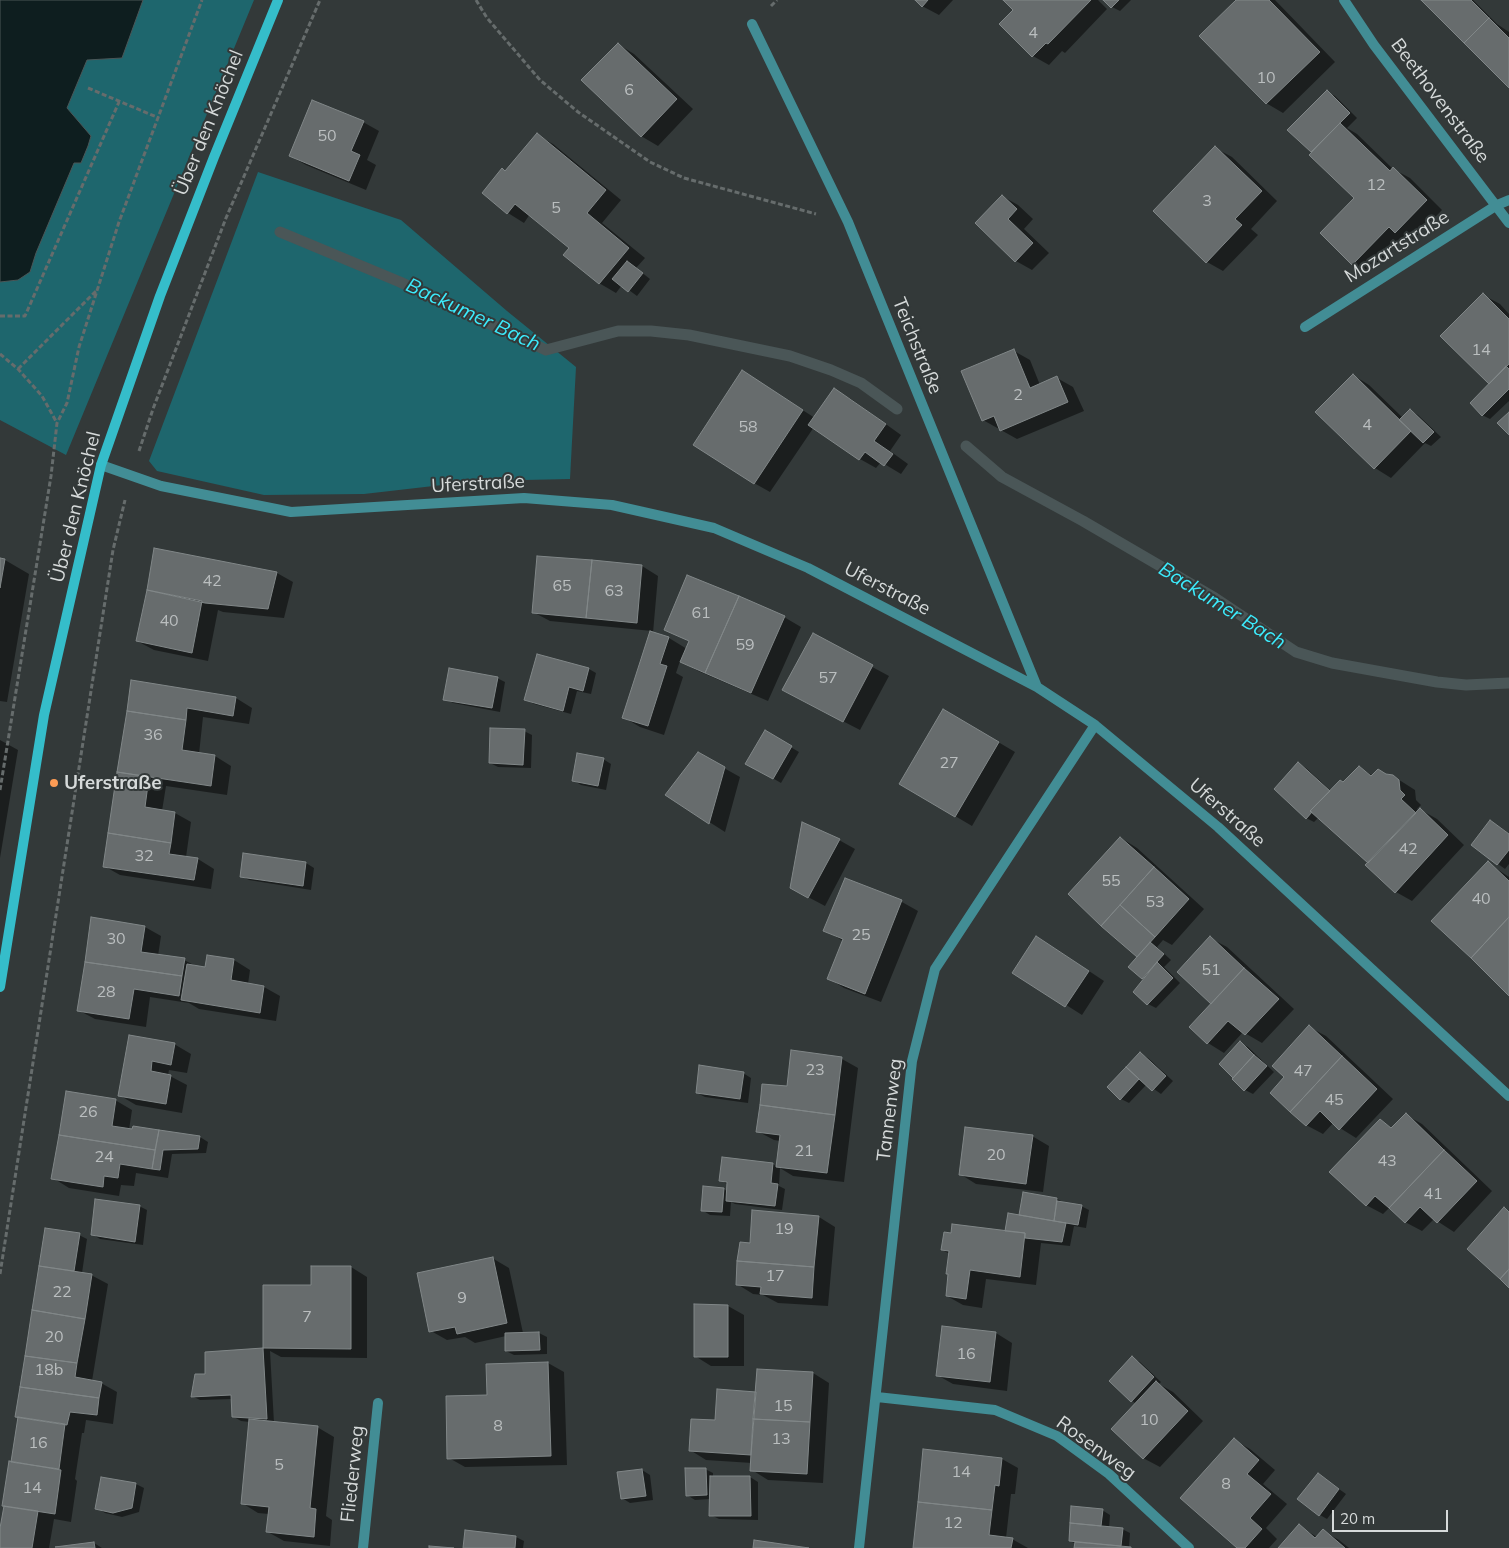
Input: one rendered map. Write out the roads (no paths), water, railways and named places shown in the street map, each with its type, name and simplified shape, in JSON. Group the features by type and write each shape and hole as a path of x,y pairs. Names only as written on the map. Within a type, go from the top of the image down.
{"main road":[{"name":"Über den Knöchel","path":"0,987 44,715 101,465 160,296 214,156 278,0"}],"street":[{"name":"Beethovenstraße","path":"1344,0 1374,45 1509,223"},
{"name":"Teichstraße","path":"752,24 848,222 1037,687"},
{"name":"Mozartstraße","path":"1305,327 1497,205 1509,200"},
{"name":"Uferstraße","path":"101,465 161,486 291,512 524,498 612,505 714,528 808,568 1037,687 1095,725 1218,827 1509,1096"},
{"name":"Tannenweg","path":"859,1548 877,1397 912,1061 935,969 1095,725"},
{"name":"Rosenweg","path":"877,1397 995,1410 1057,1436 1109,1474 1189,1548"},
{"name":"Fliederweg","path":"363,1548 378,1403"}],"waterway":[{"name":"Backumer Bach","path":"280,232 400,282 546,350 618,331 651,331 689,335 790,356 831,370 861,383 897,409"},
{"name":"Backumer Bach","path":"966,446 1002,477 1083,521 1215,598 1296,652 1332,663 1437,682 1466,685 1509,683"}],"place":[{"name":"Uferstraße","path":"54,783"}]}
